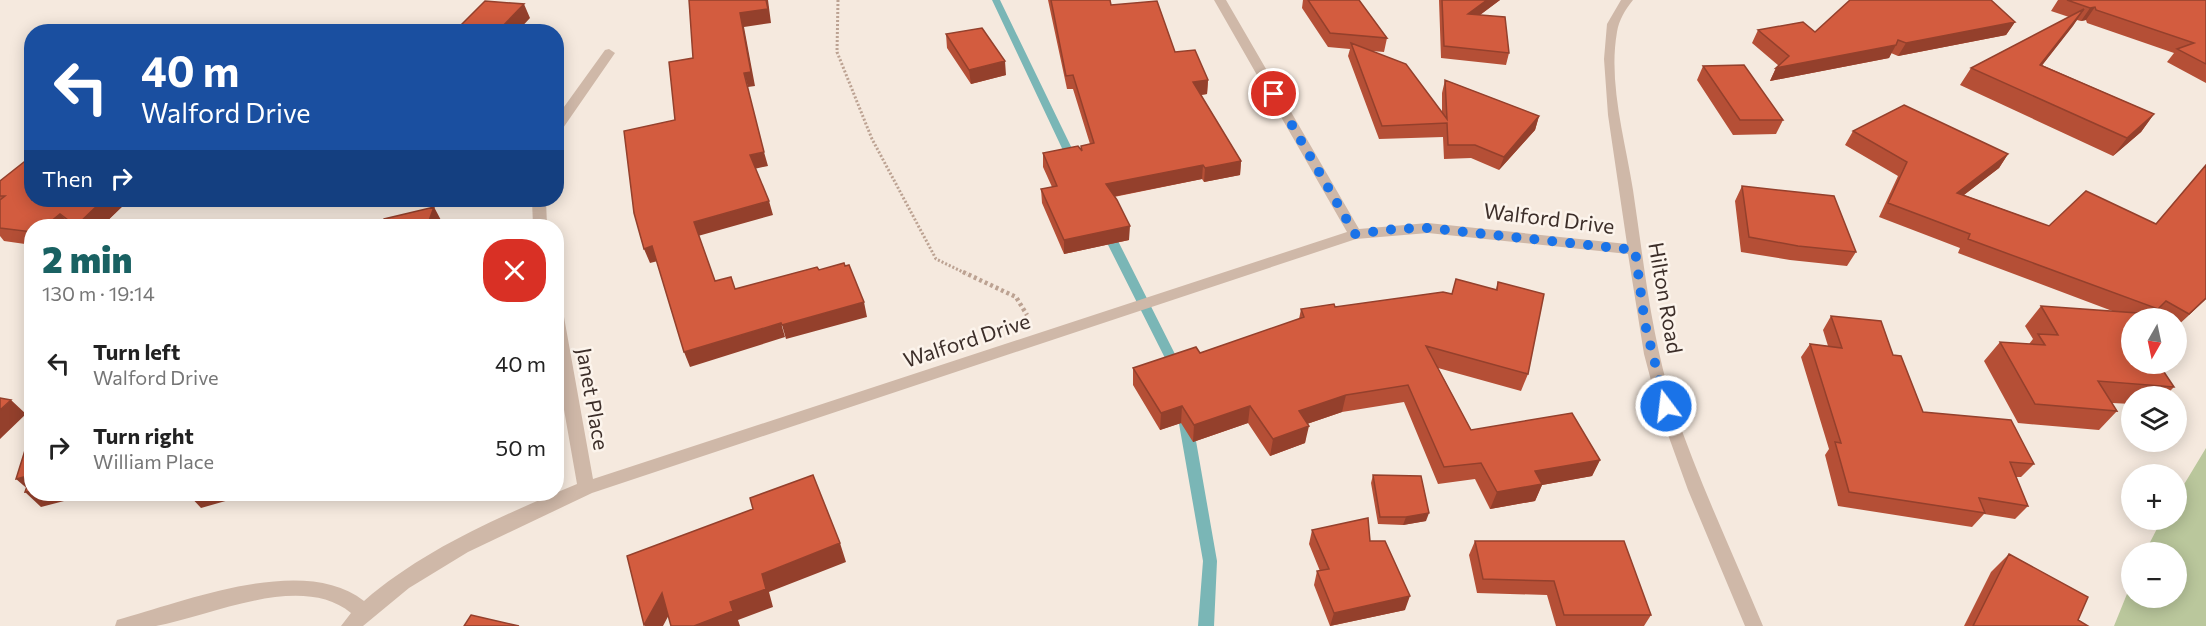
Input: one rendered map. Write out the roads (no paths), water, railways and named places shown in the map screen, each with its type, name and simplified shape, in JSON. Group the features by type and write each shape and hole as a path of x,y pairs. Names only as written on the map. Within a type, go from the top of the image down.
{"street":[{"path":"1220,0 1355,234"},
{"name":"Hilton Road","path":"1627,0 1616,14 1610,41 1615,110 1645,324 1666,406 1680,446 1754,626"},
{"path":"564,117 609,53"},
{"name":"Walford Drive","path":"564,498 1355,234 1428,228 1635,250"},
{"name":"Janet Place","path":"564,363 586,489"},
{"name":"Walford Drive","path":"350,626 364,612 412,576 465,543 557,501"},
{"path":"124,626 259,591 285,589 312,589 340,595 364,612"}],"waterway":[{"path":"996,0 1073,161"},
{"path":"1107,231 1176,368"},
{"path":"1185,418 1210,561 1206,626"}]}
